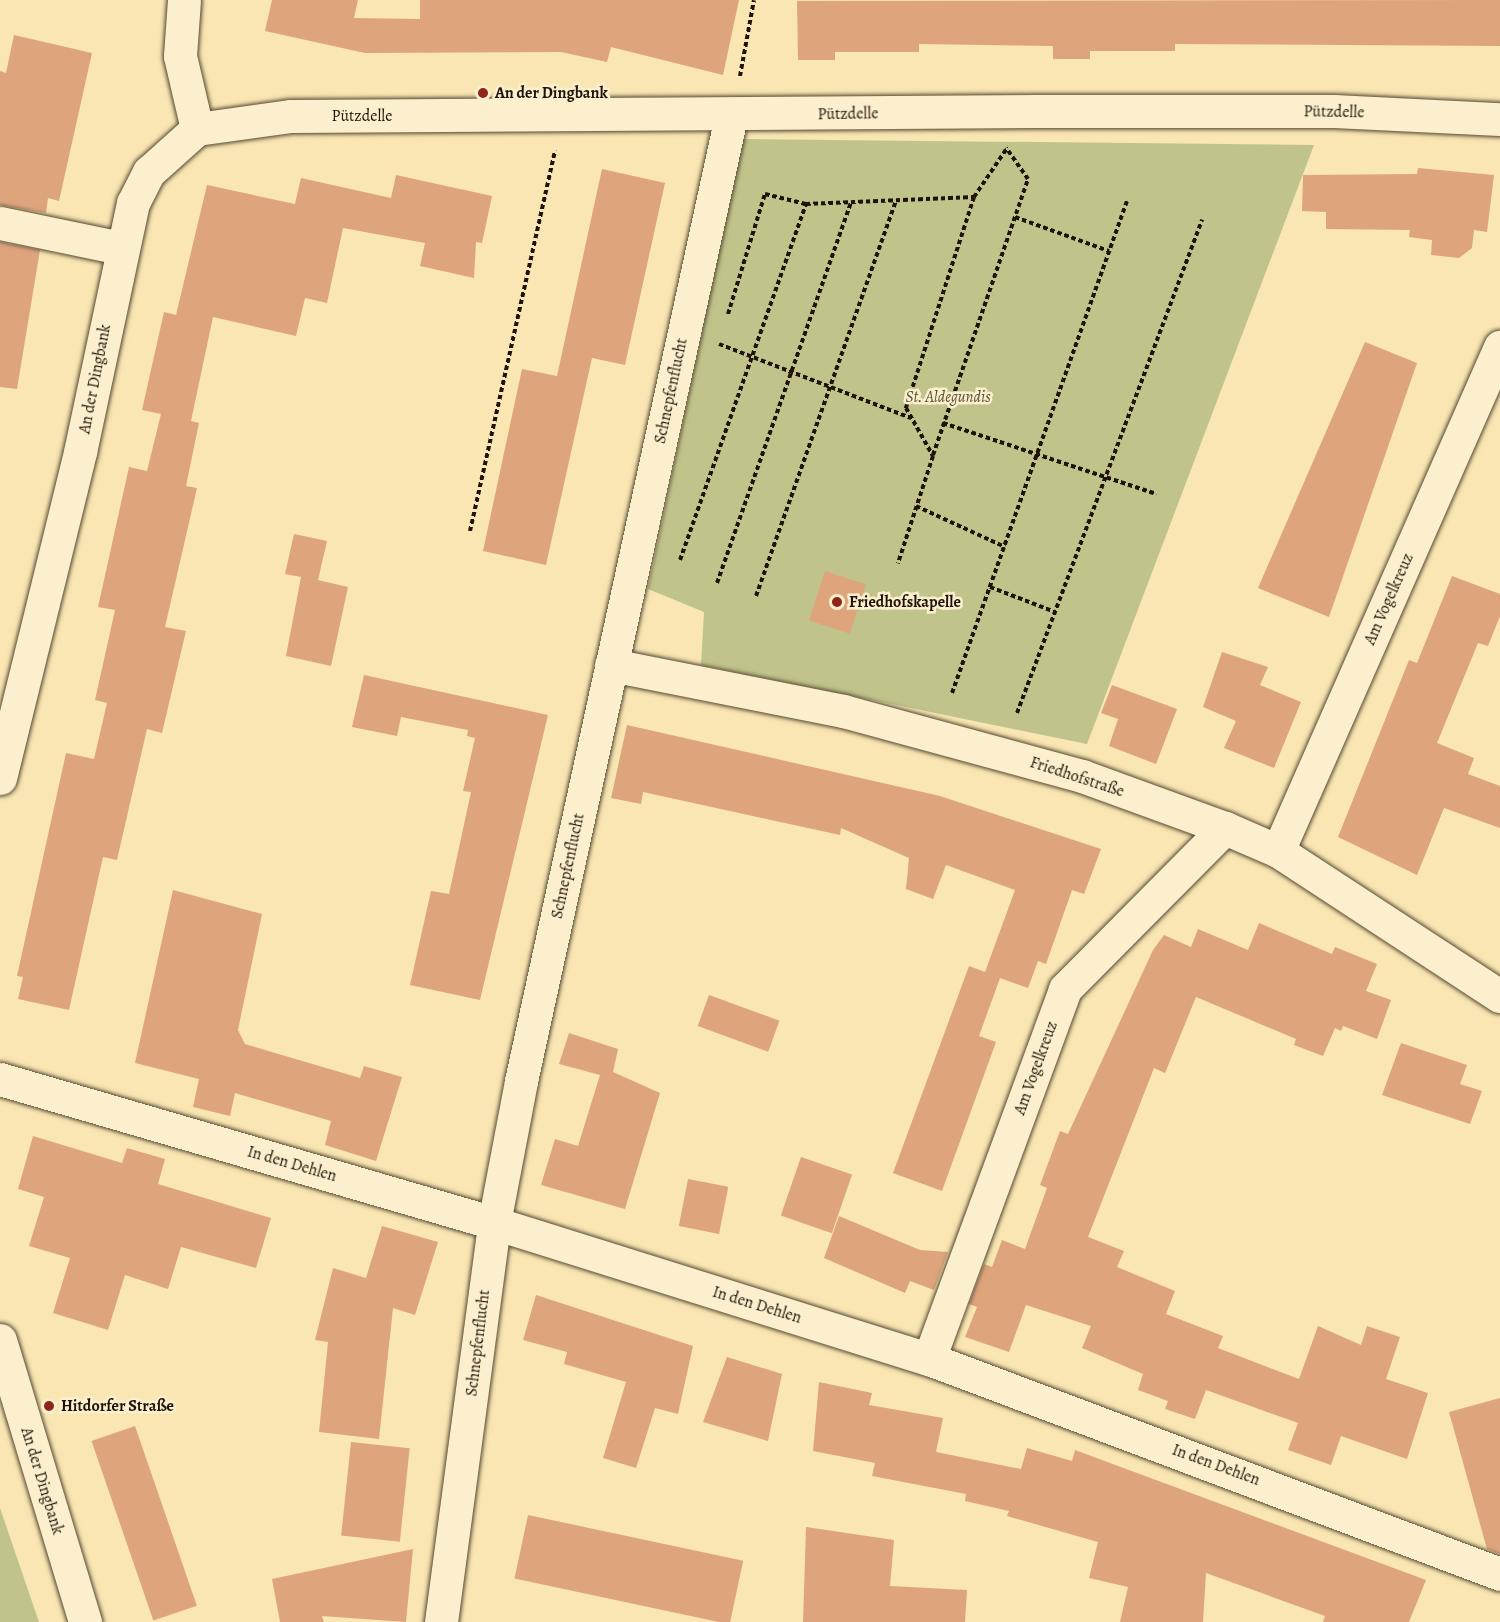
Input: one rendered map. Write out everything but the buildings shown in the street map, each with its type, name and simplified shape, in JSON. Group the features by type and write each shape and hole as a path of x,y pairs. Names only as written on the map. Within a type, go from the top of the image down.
{"street":[{"path":"184,0 180,56 197,129"},
{"name":"Pützdelle","path":"197,129 291,116 563,117 1036,111 1334,111 1500,119"},
{"name":"Schnepfenflucht","path":"441,1622 494,1223 611,665 731,116"},
{"name":"An der Dingbank","path":"0,778 80,452 121,248 133,203 149,172 197,129"},
{"path":"0,223 121,248"},
{"name":"Am Vogelkreuz","path":"1278,851 1500,347"},
{"name":"Friedhofstraße","path":"611,665 843,711 1082,776 1225,828 1278,851 1500,996"},
{"name":"Am Vogelkreuz","path":"930,1359 1065,988 1225,828"},
{"name":"In den Dehlen","path":"0,1079 494,1223 930,1359 1500,1574"},
{"name":"An der Dingbank","path":"0,1340 85,1622"}],"path":[{"path":"731,116 754,0"},
{"path":"933,456 906,408 974,197 1006,148 1036,111"},
{"path":"470,531 563,117"},
{"path":"898,563 943,423 1028,179 1006,148"},
{"path":"725,324 765,194 806,204 974,197"},
{"path":"756,596 833,388 896,200"},
{"path":"952,693 1126,201"},
{"path":"717,583 851,202"},
{"path":"680,560 806,204"},
{"path":"1015,217 1109,251"},
{"path":"1017,713 1202,220"},
{"path":"722,335 718,346 793,372 911,418"},
{"path":"943,423 1157,494"},
{"path":"916,506 1005,547"},
{"path":"990,586 1055,612"}],"green space":[{"name":"St. Aldegundis","path":"743,139 1314,145 1087,744 701,665 704,612 648,589"},
{"path":"0,1508 39,1622 0,1622"}],"place":[{"name":"An der Dingbank","path":"483,93"},
{"name":"Friedhofskapelle","path":"837,602"},
{"name":"Hitdorfer Straße","path":"49,1406"}]}
